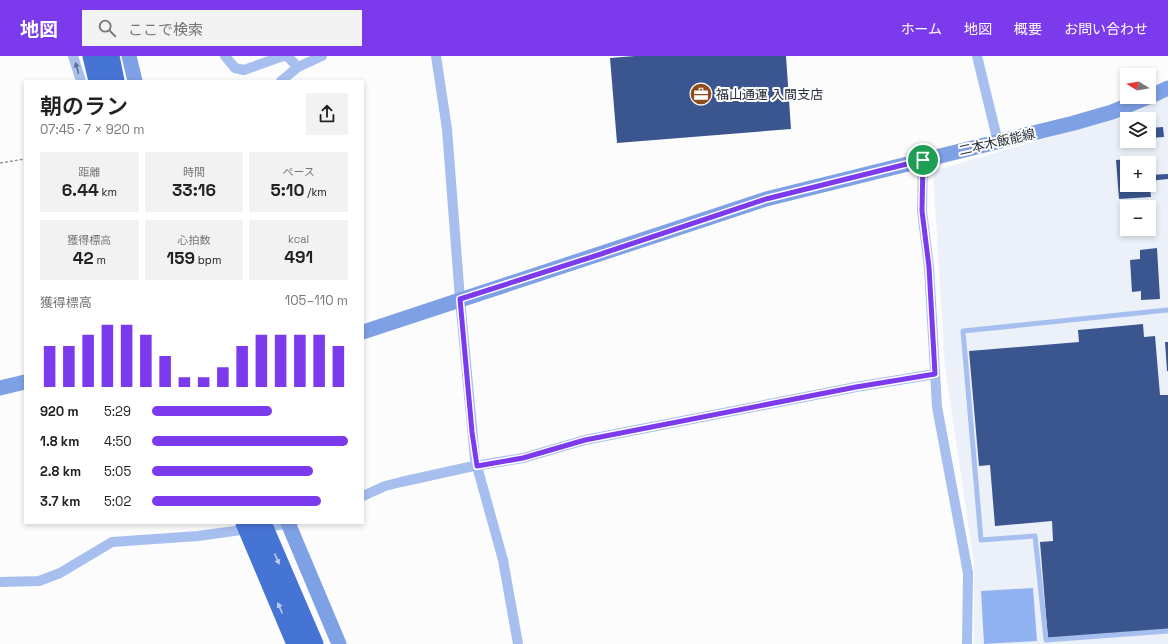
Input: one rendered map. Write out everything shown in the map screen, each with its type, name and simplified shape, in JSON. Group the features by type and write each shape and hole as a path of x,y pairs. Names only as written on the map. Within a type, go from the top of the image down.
{"highway":[{"path":"92,56 98,80"},
{"path":"110,56 115,80"},
{"path":"245,524 296,644"},
{"path":"262,524 314,644"}],"main road":[{"path":"130,56 135,80"},
{"name":"二本木飯能線","path":"1156,93 1168,88"},
{"name":"二本木飯能線","path":"364,332 766,199 1074,123 1112,112 1131,104"},
{"path":"0,388 24,382"},
{"path":"288,524 339,644"}],"street":[{"path":"74,56 81,80"},
{"path":"226,56 235,68 244,70 283,56 288,57 298,67"},
{"path":"282,80 298,67 322,56"},
{"path":"436,56 447,129 460,299 474,446 477,466 503,560 518,644"},
{"path":"977,56 998,142"},
{"path":"923,160 922,211 929,267 937,407 945,458 968,573 967,644"},
{"path":"364,496 390,484 523,458 585,440 856,387 935,374"},
{"path":"0,582 39,580 53,576 112,542 198,536 221,529 288,524"}],"lane":[{"path":"1168,310 963,331 981,540 1035,536 1046,640 1168,631"}],"path":[{"path":"0,163 24,159"}],"shaded area":[{"path":"1168,94 1168,644 974,644 974,563 945,367 933,171 1109,120 1120,115 1120,148 1156,148 1156,112 1127,112 1145,104 1156,104 1156,99"}],"water":[{"path":"1033,588 1037,641 984,644 981,591"}],"building":[{"name":"福山通運 入間支店","path":"635,56 786,56 791,129 617,143 610,58"},
{"path":"1163,127 1164,137 1156,138 1156,128"},
{"path":"1116,160 1120,160 1120,192 1151,192 1151,197 1119,199"},
{"path":"1168,174 1168,179 1156,180 1156,175"},
{"path":"1157,248 1160,299 1141,300 1141,291 1132,292 1130,260 1140,259 1140,250"},
{"path":"1143,324 1144,337 1155,336 1160,395 1168,395 1168,630 1048,640 1040,542 1053,541 1052,521 995,526 990,465 979,466 969,351 1079,342 1078,330"},
{"path":"1165,342 1168,342 1168,371 1167,371"}],"place":[{"name":"福山通運 入間支店","path":"701,94"}],"route":[{"path":"923,160 922,211 929,267 935,374 856,387 801,399 585,440 523,458 477,466 472,432 460,299 631,245 766,199 923,160"}]}
